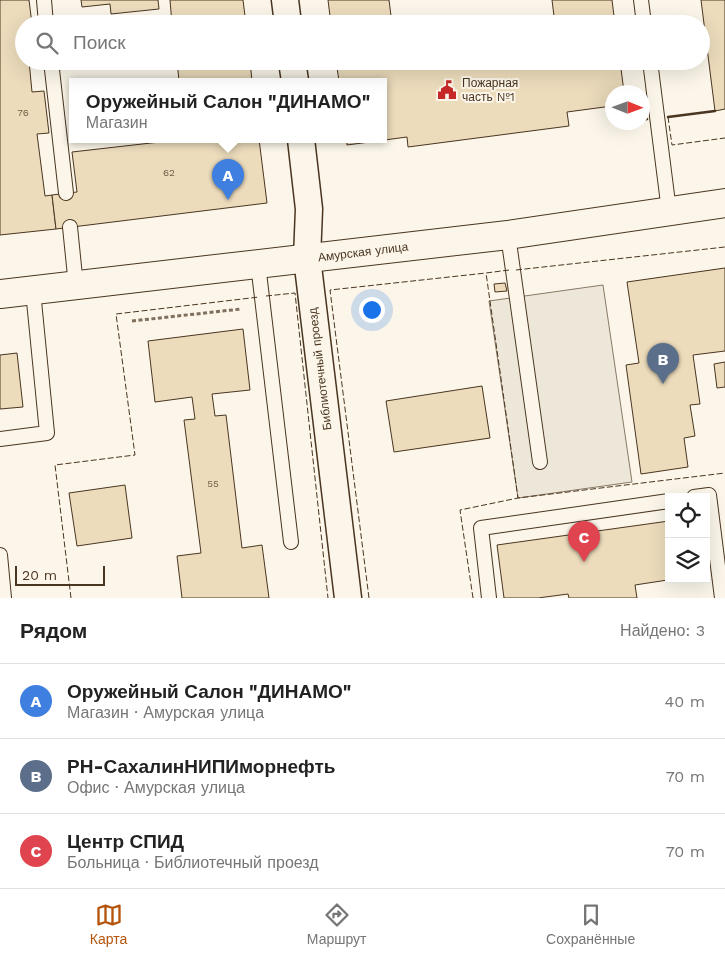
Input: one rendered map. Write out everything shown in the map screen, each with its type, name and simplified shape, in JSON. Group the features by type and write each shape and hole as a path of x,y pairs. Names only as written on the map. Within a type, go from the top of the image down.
{"street":[{"path":"285,0 287,15"},
{"name":"Библиотечный проезд","path":"301,143 309,209 307,258 348,598"},
{"name":"Амурская улица","path":"0,294 508,234 725,203"}],"lane":[{"path":"44,0 45,15"},
{"path":"641,0 643,15"},
{"path":"52,70 66,193"},
{"path":"651,70 669,212"},
{"path":"70,227 76,286"},
{"path":"508,234 540,462"},
{"path":"258,264 291,542"},
{"path":"0,439 47,433 33,290"},
{"path":"489,598 481,528 665,501"},
{"path":"710,503 722,598"},
{"path":"0,555 4,598"}],"path":[{"path":"132,321 264,306"}],"shaded area":[{"path":"603,285 632,482 518,498 489,301"}],"building":[{"path":"0,0 29,0 31,15 15,15 15,70 30,70 32,92 44,91 49,133 37,134 45,196 52,195 56,229 0,235"},
{"path":"81,0 158,0 159,9 111,14 110,4 82,7"},
{"path":"170,0 243,0 245,15 171,15"},
{"path":"328,0 389,0 391,15 330,15"},
{"path":"552,0 612,0 614,15 554,15"},
{"path":"701,0 725,0 725,109 715,111 710,70 710,15 703,15"},
{"path":"178,70 251,70 252,78 179,78"},
{"path":"337,70 621,70 623,85 605,85 605,107 567,112 569,126 408,147 407,137 387,140 387,78 339,78"},
{"path":"151,143 260,143 267,203 56,229 52,195 77,192 72,152"},
{"path":"725,268 725,351 693,355 700,404 690,405 695,436 684,438 688,467 641,474 626,365 639,363 627,282"},
{"path":"505,283 507,291 495,292 494,284"},
{"path":"243,329 250,390 212,394 215,416 226,415 242,548 262,545 269,598 182,598 177,556 201,553 184,420 195,419 192,397 155,402 148,341"},
{"path":"17,353 23,407 0,409 0,355"},
{"path":"725,362 725,387 717,388 714,364"},
{"path":"482,386 490,438 394,452 386,401"},
{"path":"125,485 132,538 77,546 69,493"},
{"path":"665,522 665,580 635,585 637,598 569,598 568,594 538,598 504,598 497,545"}],"fence":[{"path":"668,117 672,145 725,138"},
{"path":"516,270 725,247"},
{"path":"509,270 486,273 518,498 725,473"},
{"path":"369,598 330,290 486,273"},
{"path":"266,296 295,293 328,598"},
{"path":"71,598 55,465 135,455 116,314 259,297"},
{"path":"473,598 460,510 518,498"}],"wall":[{"path":"668,117 715,111"}],"place":[{"name":"Пожарная часть №1","path":"447,90"},
{"name":"Оружейный Салон \"ДИНАМО\"","path":"228,200"},
{"name":"РН-СахалинНИПИморнефть","path":"663,384"},
{"name":"Центр СПИД","path":"584,562"}]}
